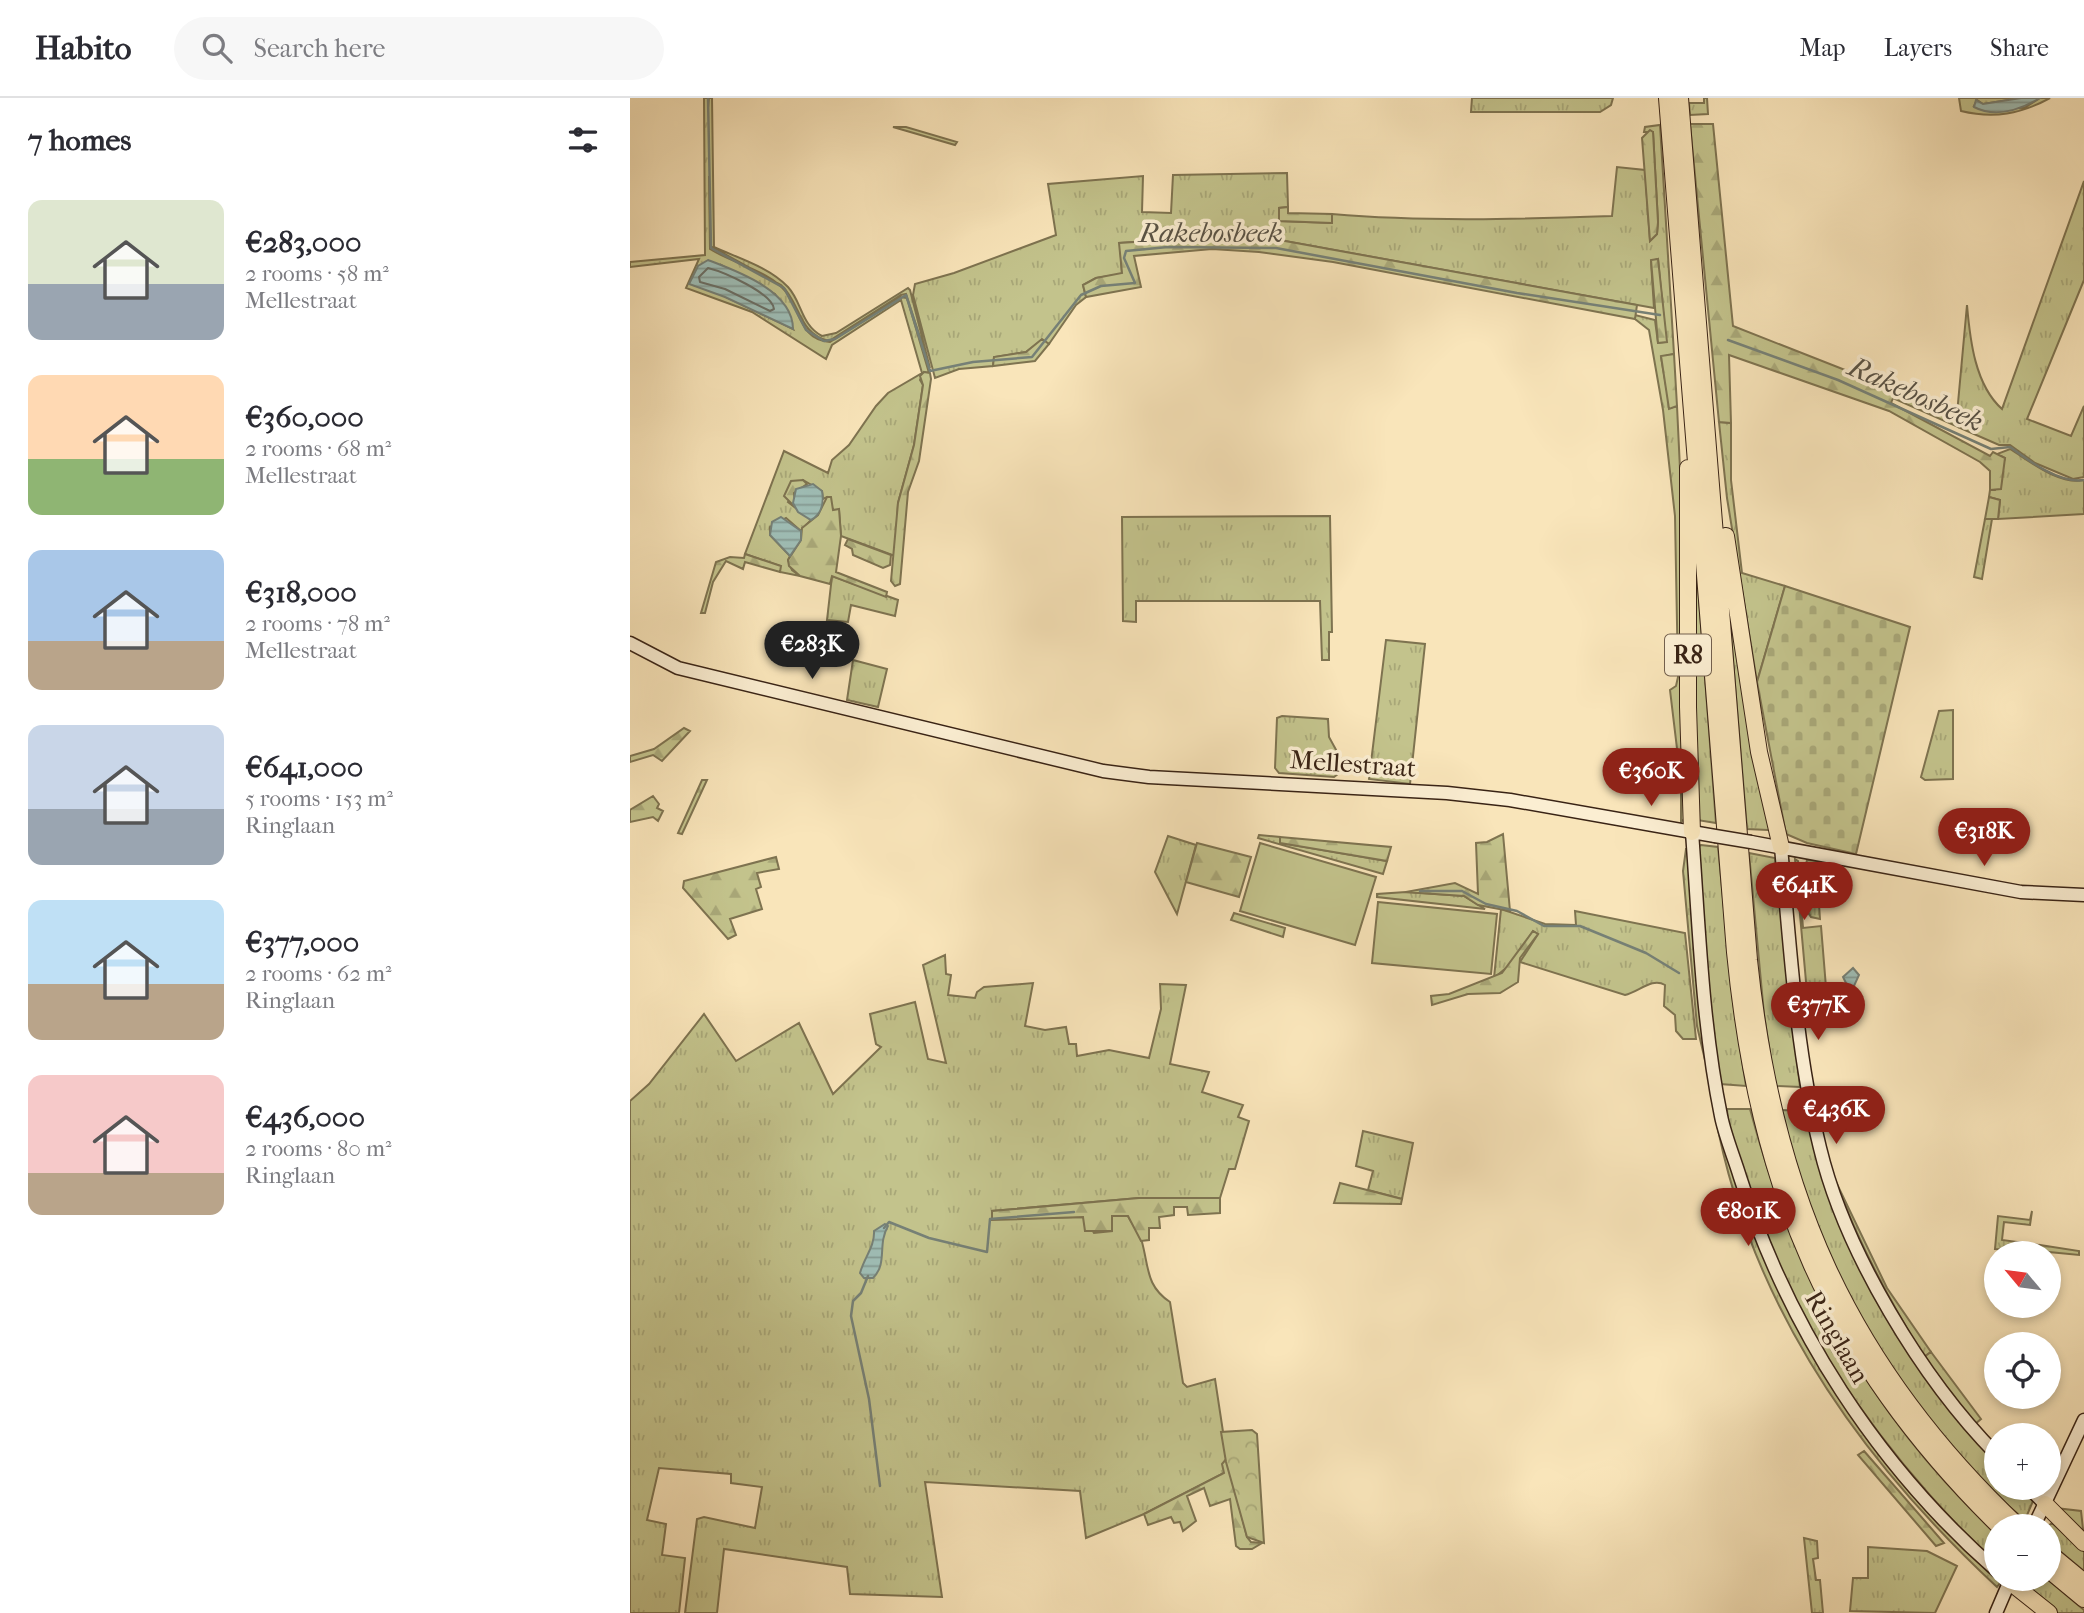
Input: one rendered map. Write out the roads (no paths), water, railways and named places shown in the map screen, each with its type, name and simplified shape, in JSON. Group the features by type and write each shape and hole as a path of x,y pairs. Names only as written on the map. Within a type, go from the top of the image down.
{"highway":[{"name":"R8","path":"1674,102 1750,972 1761,1063 1771,1111 1806,1220 1862,1335 1923,1423 1958,1465 2006,1514"},
{"name":"R8","path":"1692,832 1688,707 1688,472 1702,433"},
{"name":"R8","path":"1702,433 1716,462 1759,752 1781,847"},
{"name":"R8","path":"1702,433 1735,951 1743,1032 1758,1111 1794,1226 1832,1309 1911,1430 1945,1472 1987,1514"},
{"path":"2045,1504 2084,1543"},
{"path":"2061,1563 2084,1582"},
{"path":"2061,1580 2084,1599"},
{"path":"2022,1591 2049,1613"}],"street":[{"name":"Mellestraat","path":"630,643 678,668 1103,771 1149,777 1447,793 1510,800 2021,892 2084,895"},
{"name":"Ringlaan","path":"1692,832 1702,972 1720,1111 1753,1218 1780,1284 1841,1391 1908,1480 1984,1558"},
{"path":"1781,847 1808,1091 1820,1152 1836,1199 1895,1320 1928,1371 1984,1439"},
{"path":"2040,1514 2084,1420"},
{"path":"2041,1500 2045,1504"},
{"path":"1996,1613 2005,1591"}],"water":[{"path":"2040,98 2007,111 1990,112 1974,107 1976,100 1983,104"},
{"path":"708,260 748,277 774,293 791,316 793,329 725,297 689,284 698,266"},
{"path":"813,484 822,491 823,499 820,511 811,520 798,512 793,503 796,489"},
{"path":"781,517 801,531 801,540 790,556 770,535 772,522"},
{"path":"1853,968 1859,975 1853,988 1860,1004 1852,1014 1843,1006 1848,987 1843,977"},
{"path":"885,1224 888,1226 878,1272 873,1278 864,1278 860,1273 873,1242 874,1231"}],"waterway":[{"name":"Rakebosbeek","path":"708,98 711,248 784,288 806,330 824,341 835,339 906,295 930,371 973,362 1032,357 1081,295 1101,286 1135,283 1124,258 1126,251 1168,247 1276,248 1517,293 1660,315"},
{"name":"Rakebosbeek","path":"1728,340 1838,380 1991,449 2010,447 2055,475 2084,480"},
{"path":"1420,891 1462,891 1486,904 1517,911 1544,926 1580,926 1646,953 1679,973"},
{"path":"884,1228 889,1222 929,1238 987,1252 990,1219 1074,1212"},
{"path":"868,1276 861,1293 853,1301 851,1316 869,1399 880,1486"}]}
